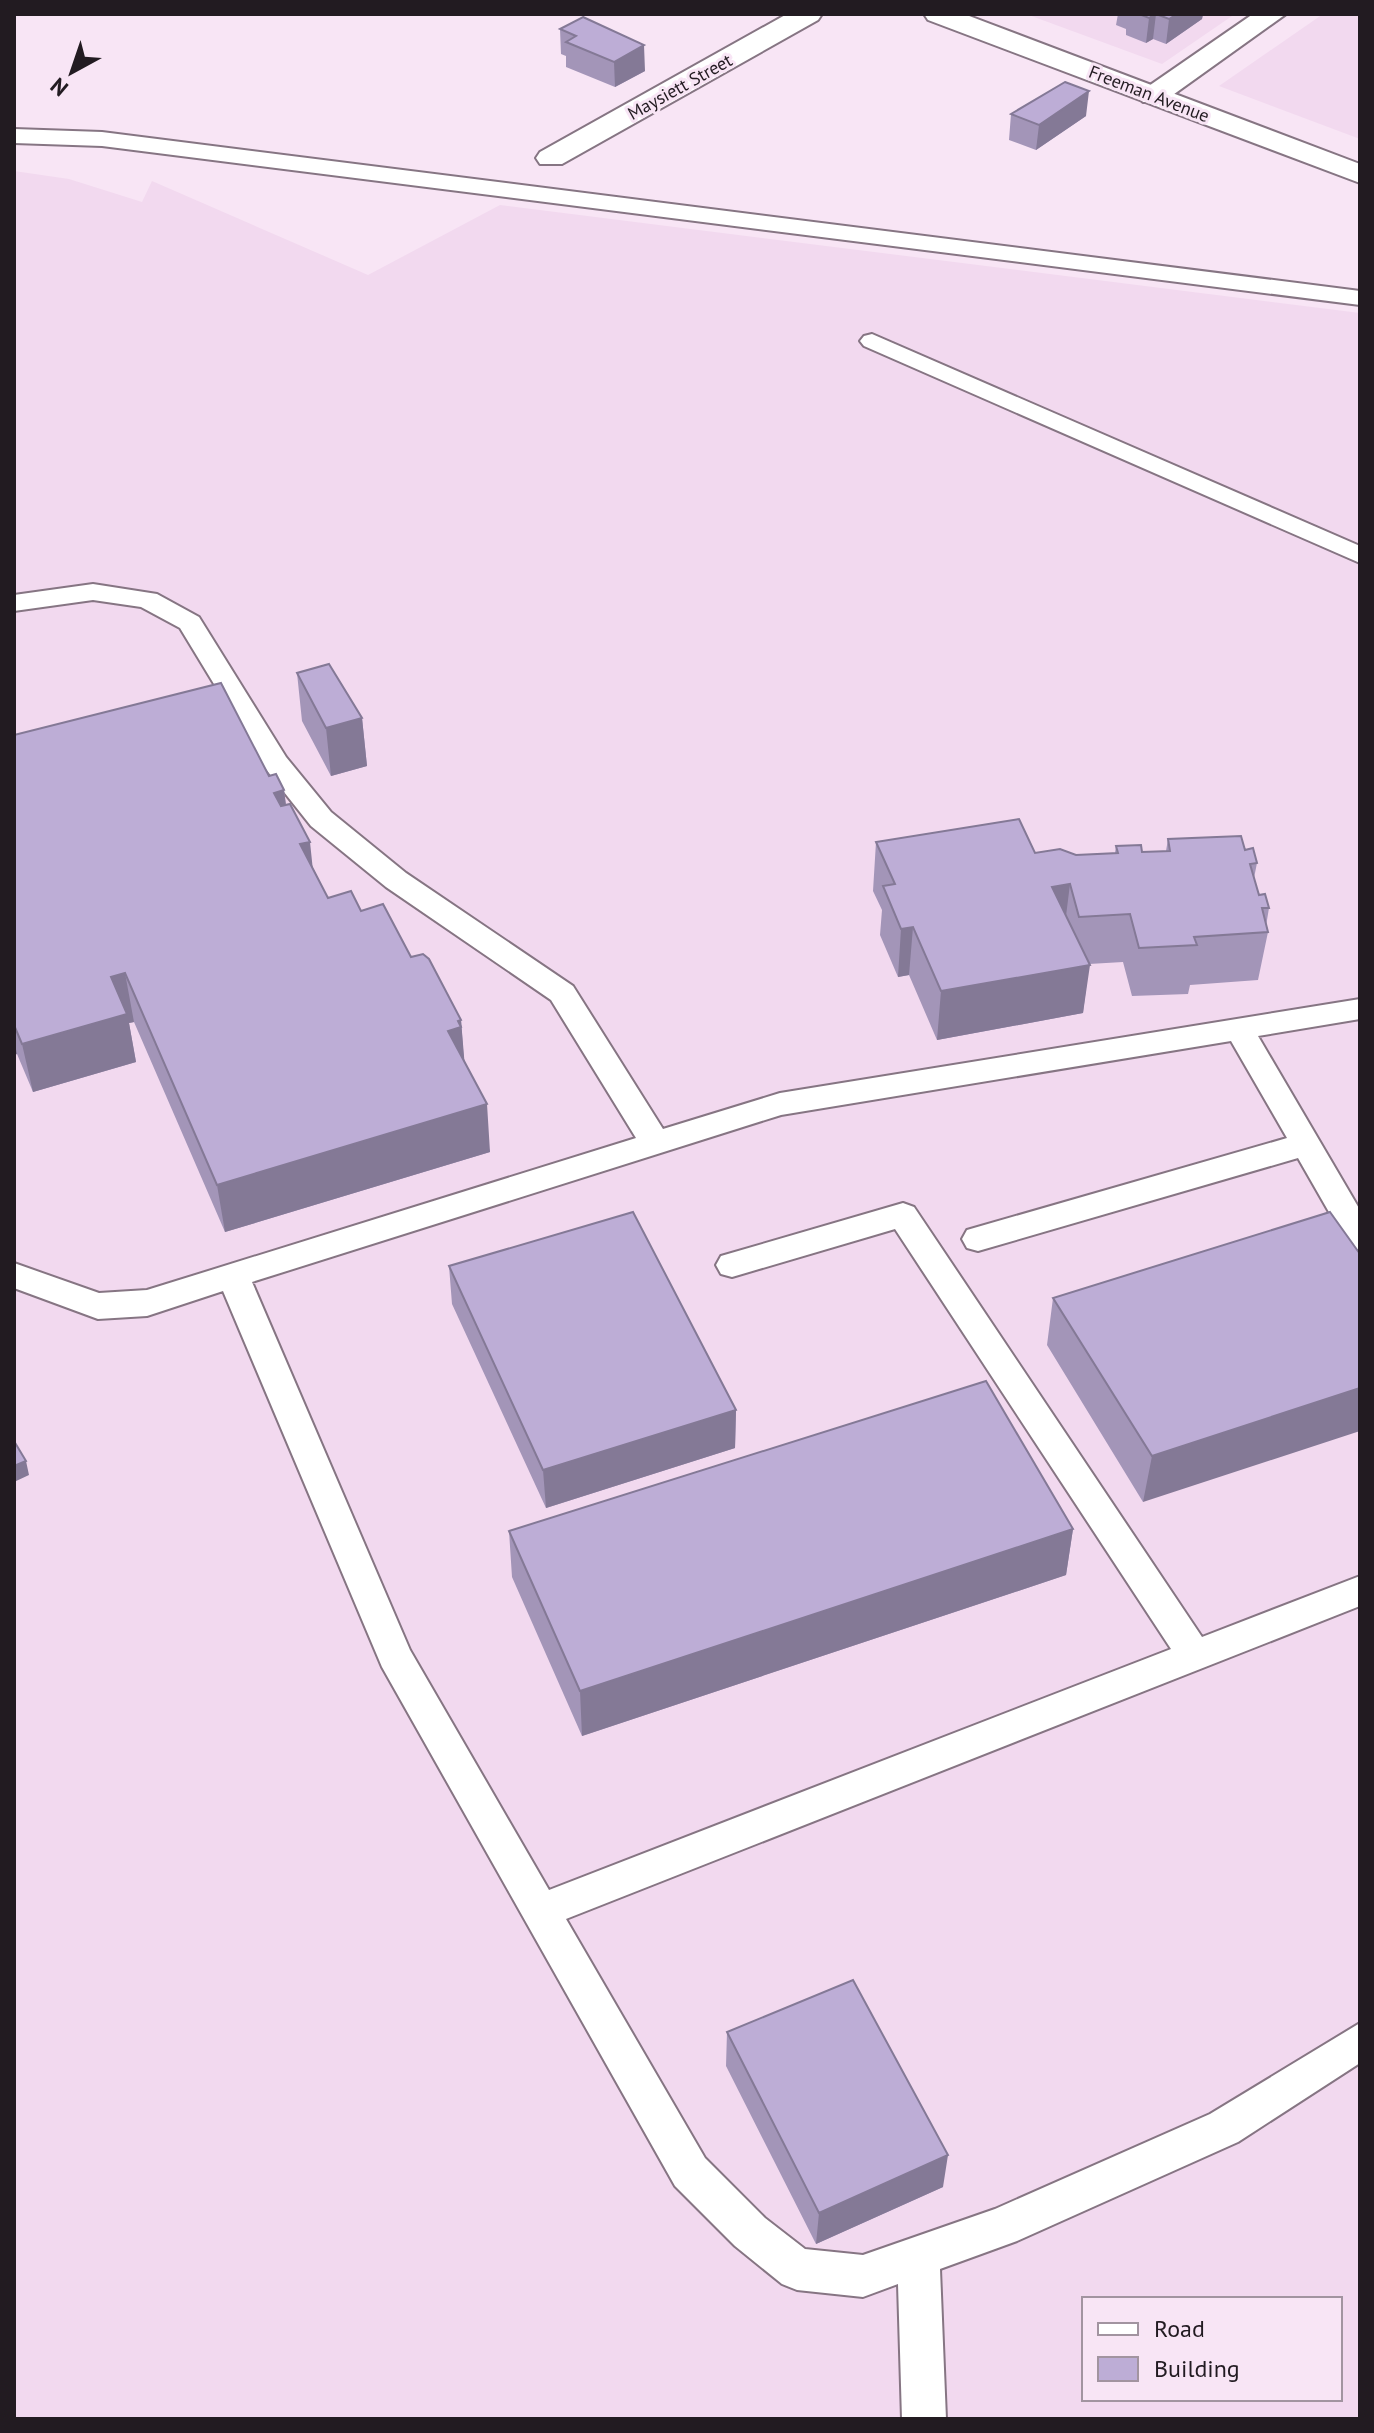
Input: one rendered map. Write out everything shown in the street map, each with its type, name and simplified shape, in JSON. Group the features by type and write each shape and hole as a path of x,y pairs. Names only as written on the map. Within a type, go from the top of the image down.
{"street":[{"name":"Maysiett Street","path":"551,158 808,14"},
{"name":"Freeman Avenue","path":"938,14 1360,174"},
{"path":"1153,96 1272,14"}],"lane":[{"path":"14,136 102,139 1360,298"},
{"path":"872,341 1360,555"},
{"path":"14,603 93,592 148,600 190,623 275,762 321,819 396,880 562,993 655,1142"},
{"path":"14,1275 98,1306 147,1303 780,1104 1360,1009"},
{"path":"1239,1029 1360,1238"},
{"path":"978,1239 1306,1144"},
{"path":"732,1265 903,1215 1195,1656"},
{"path":"233,1276 395,1656 690,2172 750,2232 797,2269 863,2276 1002,2227 1224,2128 1360,2041"},
{"path":"541,1911 1360,1591"},
{"path":"918,2255 924,2419"}],"shaded area":[{"path":"1026,14 1235,14 1162,64"},
{"path":"1323,14 1360,14 1360,139 1219,86"},
{"path":"14,171 69,179 142,202 152,181 368,275 500,205 1360,313 1360,2419 14,2419"}],"building":[{"path":"1156,14 1177,14 1169,19"},
{"path":"583,17 644,45 614,62 566,42 576,36 560,29"},
{"path":"1065,82 1089,91 1039,125 1011,114"},
{"path":"329,664 362,718 326,728 297,673"},
{"path":"221,683 269,776 276,774 284,790 274,793 281,806 290,804 310,842 300,844 328,898 351,891 361,911 383,904 411,957 423,954 429,959 461,1020 458,1021 461,1027 448,1031 487,1104 217,1185 125,973 111,977 127,1014 22,1044 14,1025 14,735"},
{"path":"1019,819 1035,853 1060,849 1076,855 1118,853 1116,846 1141,845 1142,852 1170,851 1168,839 1241,836 1245,850 1253,848 1257,863 1250,864 1259,895 1265,894 1269,908 1262,908 1268,932 1194,937 1197,945 1139,948 1130,914 1079,917 1070,884 1052,887 1090,965 941,991 913,927 901,929 883,886 895,884 876,842"},
{"path":"633,1212 736,1410 543,1470 449,1266"},
{"path":"1330,1212 1360,1254 1360,1388 1152,1456 1053,1298"},
{"path":"986,1381 1073,1529 580,1691 509,1531"},
{"path":"14,1441 26,1461 14,1466"},
{"path":"853,1980 948,2155 819,2213 727,2032"}]}
